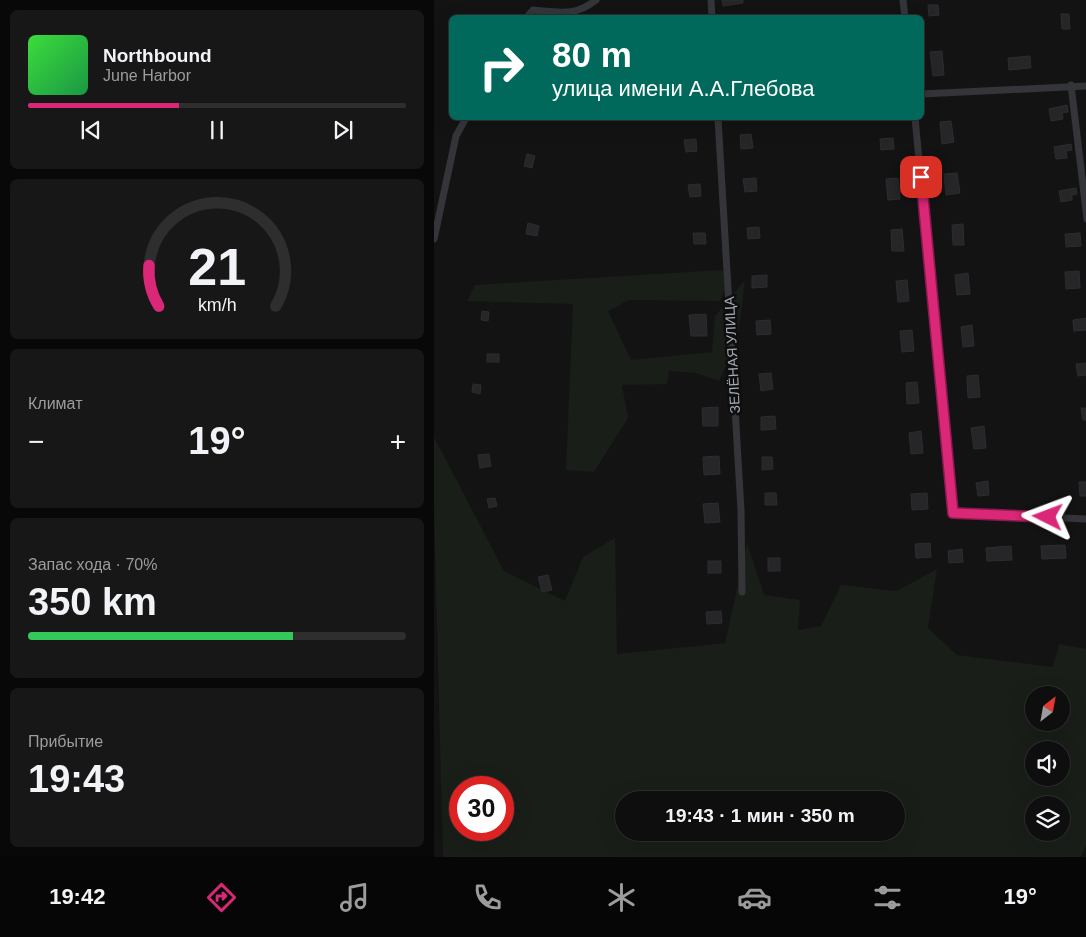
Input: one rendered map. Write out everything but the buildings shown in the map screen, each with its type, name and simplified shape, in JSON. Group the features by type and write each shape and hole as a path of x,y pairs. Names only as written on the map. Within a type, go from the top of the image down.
{"street":[{"path":"529,15 533,10 568,13 586,8 596,0"},
{"path":"711,0 712,15"},
{"path":"903,0 905,15"},
{"path":"1071,85 1086,219"},
{"path":"924,94 1071,85 1086,86"},
{"path":"434,239 456,136 465,120"},
{"name":"ЗЕЛЁНАЯ УЛИЦА","path":"718,120 741,510 742,592"},
{"path":"915,120 953,513 1086,519"}],"shaded area":[{"path":"721,270 732,275 720,301 629,300 608,311 631,360 712,352 715,316 745,280 737,343 719,381 696,373 669,371 667,384 622,385 628,418 594,472 566,470 573,304 467,301 475,285"},
{"path":"434,437 504,571 565,601 583,557 615,538 617,654 725,643 747,543 764,595 800,600 798,630 821,626 841,585 897,591 937,569 928,628 957,655 1053,667 1059,644 1086,649 1087,843 1081,857 443,857 434,508"}],"route":[{"path":"921,177 953,513 1048,517"}]}
